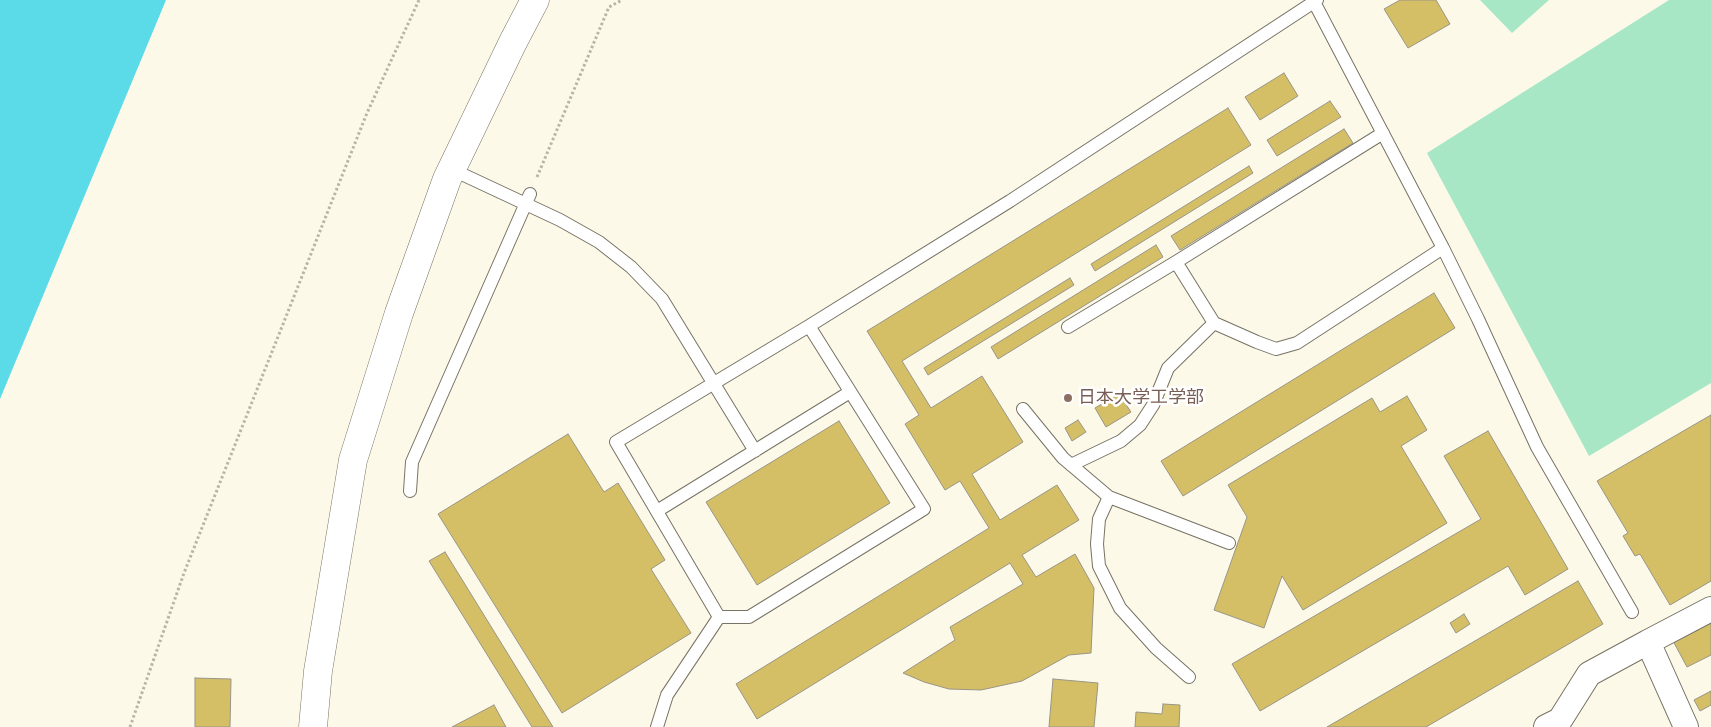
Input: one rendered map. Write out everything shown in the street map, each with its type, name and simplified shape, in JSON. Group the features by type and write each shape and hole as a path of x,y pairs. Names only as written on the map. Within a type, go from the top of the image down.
{"street":[{"path":"313,727 318,671 353,460 399,313 452,169 535,0"},
{"path":"1546,727 1560,720 1589,674 1711,609"},
{"path":"1648,642 1686,727"}],"lane":[{"path":"719,617 616,442 809,326 1010,201 1315,1 1443,248 1537,448 1632,612"},
{"path":"1068,327 1176,262 1383,132"},
{"path":"452,169 528,199 599,242 631,267 662,299 755,450"},
{"path":"410,491 412,462 528,199"},
{"path":"1176,262 1214,323 1276,349 1297,343 1443,248"},
{"path":"1072,465 1121,441 1140,425 1152,405 1168,368 1214,323"},
{"path":"719,617 749,618 924,509 809,326"},
{"path":"657,511 850,392"},
{"path":"1023,409 1063,458 1109,497 1229,543"},
{"path":"1109,497 1099,519 1098,566 1120,608 1156,648 1189,677"},
{"path":"657,727 667,695 719,617"}],"path":[{"path":"130,727 198,536 367,113 419,0"},
{"path":"528,199 610,7 622,0"}],"green space":[{"path":"1480,0 1549,0 1512,33"},
{"path":"1669,0 1711,0 1711,383 1589,456 1427,153"}],"water":[{"path":"0,0 166,0 0,399"}],"building":[{"path":"1400,0 1436,0 1450,24 1408,48 1384,9"},
{"path":"1284,73 1298,96 1260,120 1245,97"},
{"path":"1330,101 1341,117 1277,156 1267,140"},
{"path":"1228,108 1251,145 902,361 931,408 982,376 1023,442 972,474 1000,520 1057,485 1079,520 1022,555 1036,577 1075,554 1094,588 1091,653 1069,655 1022,681 981,690 949,689 924,682 903,673 955,640 950,627 1023,584 1010,563 757,719 736,684 989,528 960,481 945,490 905,424 919,415 867,331"},
{"path":"1344,129 1353,143 1180,250 1171,236"},
{"path":"1249,166 1253,173 1095,271 1091,264"},
{"path":"1156,245 1163,257 998,359 991,347"},
{"path":"1070,278 1074,285 928,375 924,368"},
{"path":"1434,293 1455,328 1183,496 1161,461"},
{"path":"1119,394 1131,412 1106,427 1095,408"},
{"path":"1407,396 1427,430 1401,446 1447,523 1303,610 1282,576 1264,628 1214,610 1247,517 1228,485 1372,398 1380,412"},
{"path":"1711,415 1711,581 1670,605 1640,554 1635,556 1623,536 1628,533 1597,481"},
{"path":"1078,420 1086,432 1072,441 1065,428"},
{"path":"839,421 890,503 757,585 706,502"},
{"path":"1488,431 1568,569 1525,595 1508,566 1260,711 1232,664 1481,519 1444,456"},
{"path":"568,434 604,492 618,483 665,560 651,569 691,633 562,713 438,514"},
{"path":"445,552 553,727 532,727 429,561"},
{"path":"1578,581 1603,624 1426,727 1327,727"},
{"path":"1464,614 1470,624 1456,633 1450,623"},
{"path":"1711,619 1711,655 1687,667 1672,639"},
{"path":"195,678 231,679 230,727 195,727"},
{"path":"1053,679 1098,683 1094,727 1049,727"},
{"path":"1711,691 1711,705 1700,711 1694,700"},
{"path":"1163,704 1180,705 1179,727 1135,727 1136,712 1162,714"},
{"path":"494,705 506,727 452,727"}],"place":[{"name":"日本大学工学部","path":"1068,398"}]}
